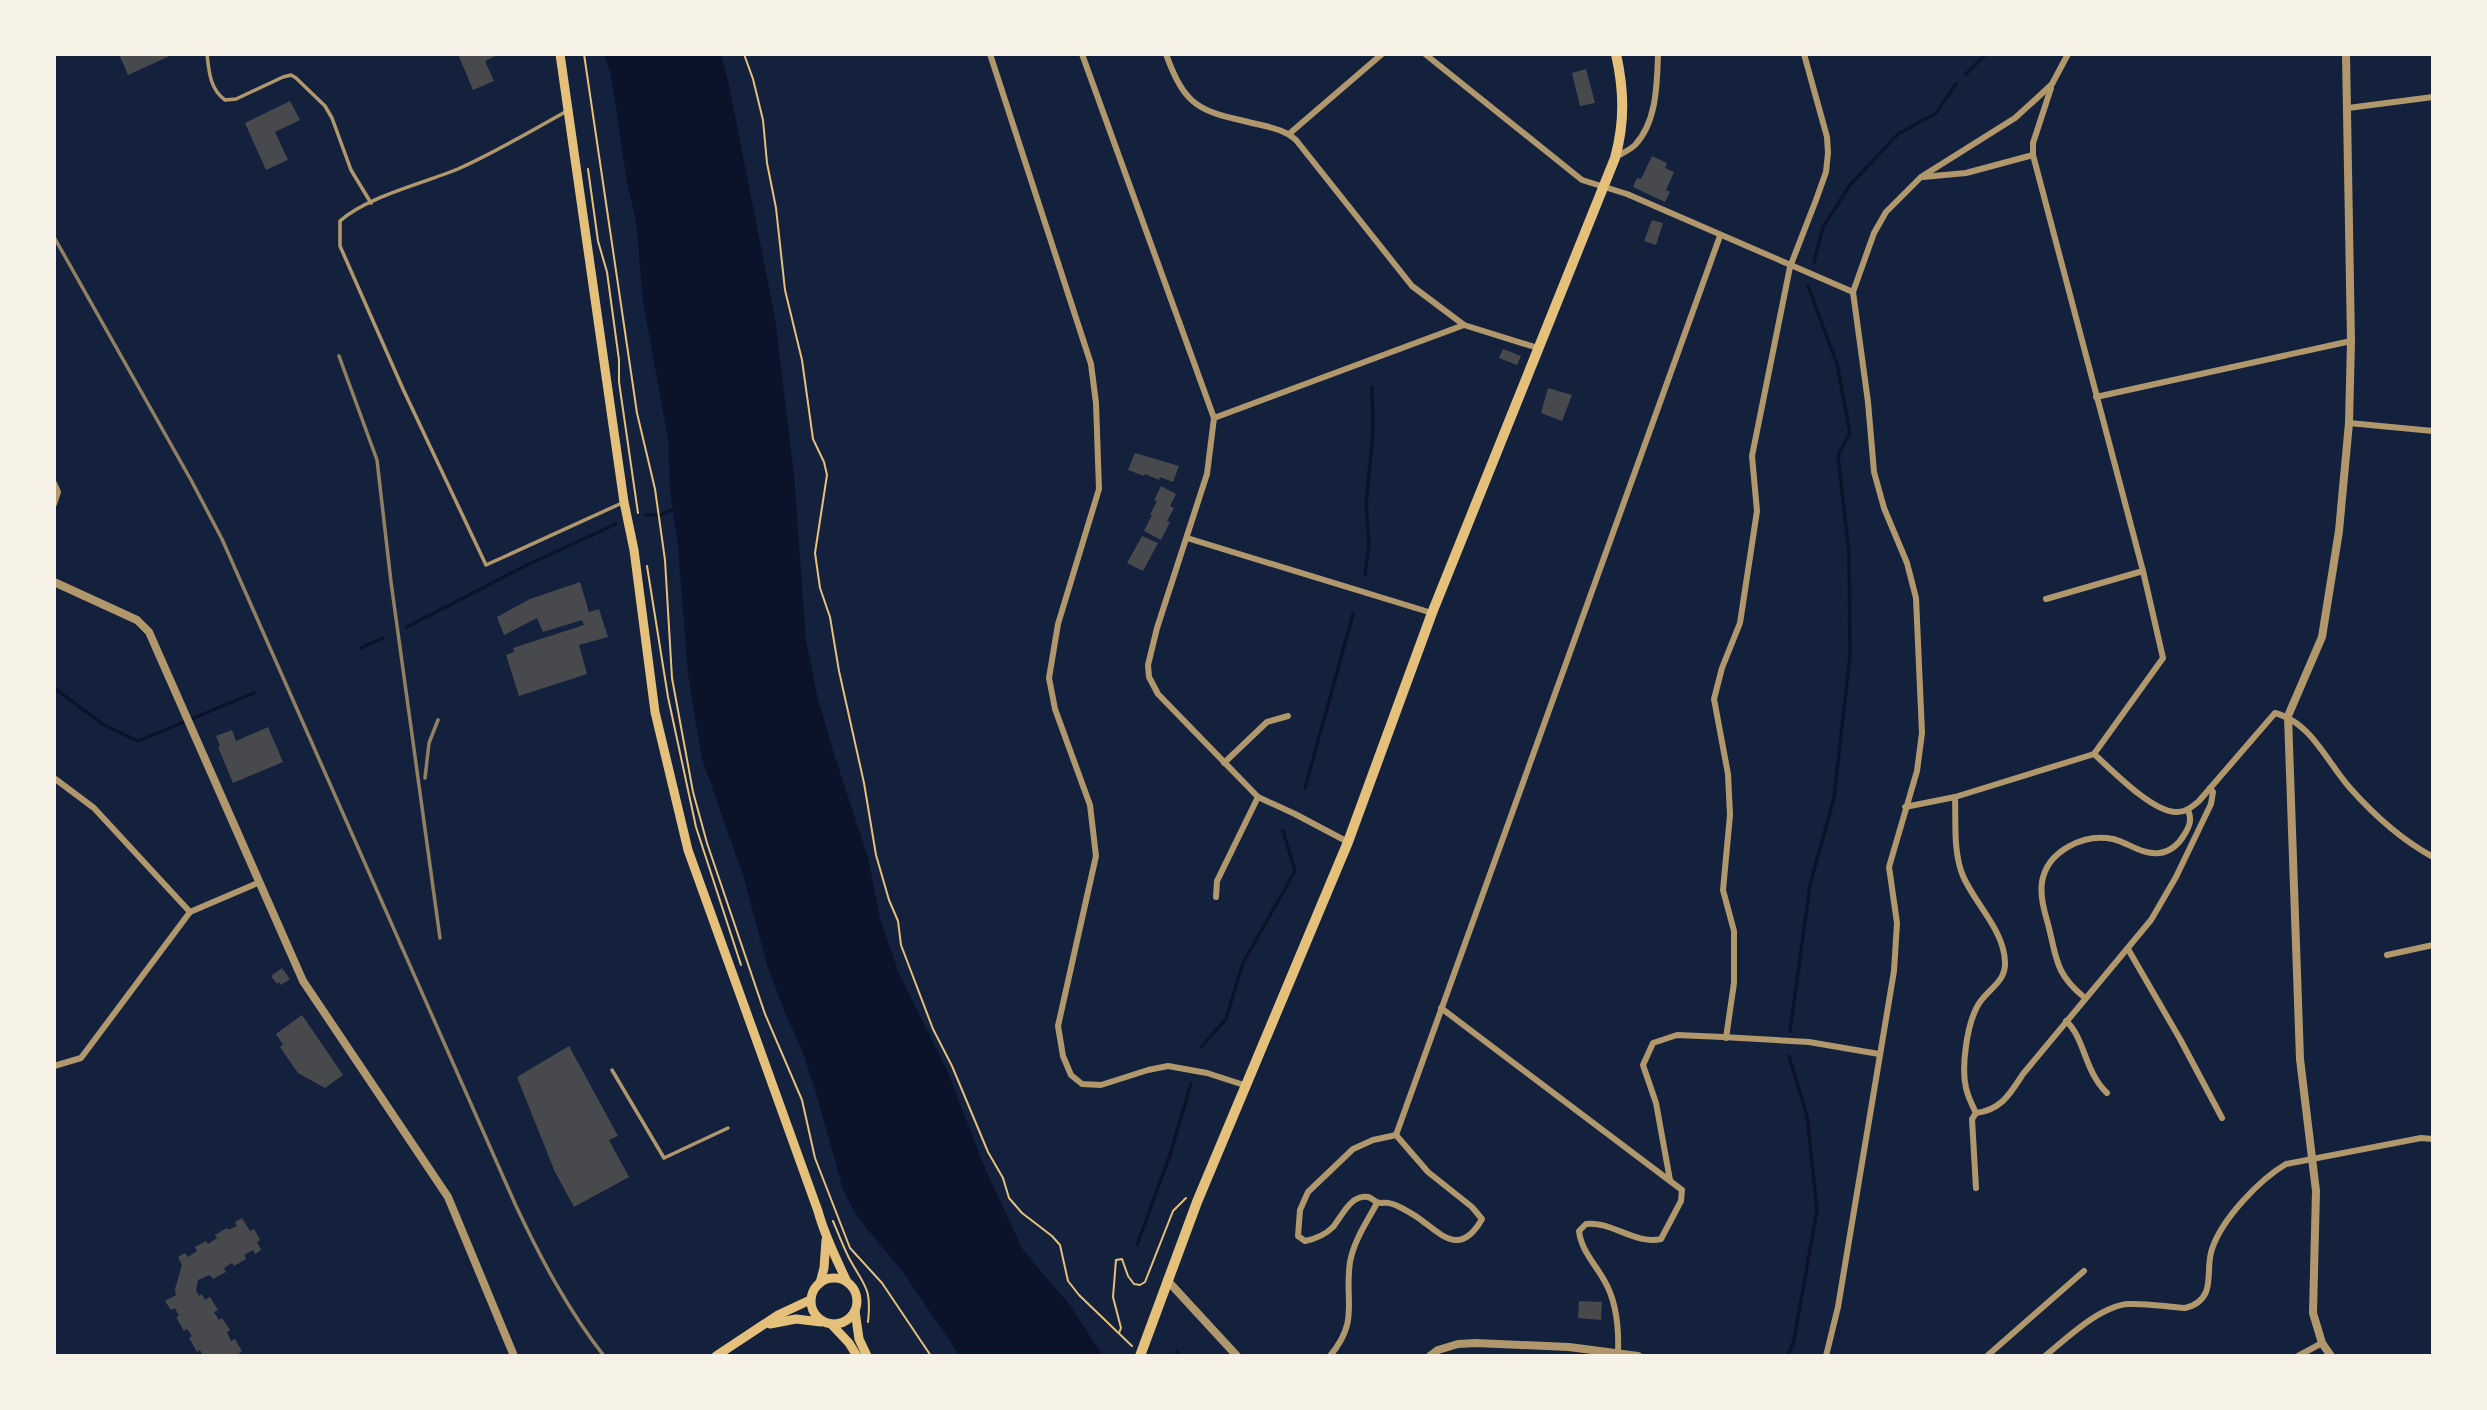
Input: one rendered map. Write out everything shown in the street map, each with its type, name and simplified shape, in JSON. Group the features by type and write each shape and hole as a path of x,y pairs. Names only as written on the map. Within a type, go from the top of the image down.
{"main road":[{"path":"560,54 624,502 634,550 655,712 688,850 826,1240 847,1282 855,1292 857,1305 846,1321 829,1324 796,1319 761,1326"},
{"path":"1137,1352 1155,1319 1167,1280 1244,1085 1348,842 1432,613 1615,158 1621,136 1623,92 1615,54"},
{"path":"820,1283 826,1240"},
{"path":"847,1282 835,1278 820,1283 810,1300 814,1314 829,1324 857,1356"},
{"path":"717,1355 785,1311 810,1300"},
{"path":"855,1311 859,1339 867,1356"}],"street":[{"path":"990,54 1091,364 1096,403 1098,489 1058,624 1049,678 1055,709 1090,805 1096,856 1058,1026 1063,1056 1071,1075 1082,1084 1101,1085 1168,1066 1208,1073 1244,1085"},
{"path":"1082,54 1214,418 1207,474 1157,628 1148,665 1149,677 1158,694 1258,797 1348,842"},
{"path":"1166,54 1176,82 1185,96 1197,105 1210,112 1276,128 1289,134 1412,286 1464,325 1538,348"},
{"path":"1289,134 1382,54"},
{"path":"1425,54 1583,180 1627,194 1790,267 1853,292"},
{"path":"1615,158 1635,145 1646,129 1656,94 1658,54"},
{"path":"1726,1038 1734,984 1734,931 1723,890 1730,801 1728,774 1714,699 1722,668 1740,623 1757,511 1752,456 1790,267 1826,172 1827,137 1804,54"},
{"path":"1905,807 1955,797 2094,754 2163,659 2143,571 2033,155 2033,143 2052,84 2068,54"},
{"path":"2330,1356 2322,1343 2312,1306 2317,1217 2300,1059 2288,716 2322,637 2339,531 2349,423 2351,341 2346,54"},
{"path":"1826,1356 1838,1307 1894,971 1897,923 1889,867 1917,771 1922,733 1916,598 1907,563 1884,508 1874,472 1868,402 1853,292 1874,233 1886,212 1922,177 2015,118 2052,84"},
{"path":"2347,108 2433,97"},
{"path":"1922,177 1966,173 2033,155"},
{"path":"1396,1135 1720,236"},
{"path":"1214,418 1464,325"},
{"path":"2096,397 2351,341"},
{"path":"2349,423 2433,431"},
{"path":"54,483 58,492 54,504"},
{"path":"1187,538 1432,613"},
{"path":"2046,599 2143,571"},
{"path":"54,582 142,624 155,645 303,981 448,1198 514,1356"},
{"path":"2094,754 2148,800 2172,812 2188,810 2275,713 2288,716 2308,732 2350,788 2409,844 2433,857"},
{"path":"1224,764 1267,722 1288,716"},
{"path":"54,778 94,808 190,912"},
{"path":"1976,1113 1987,1112 2006,1101 2023,1074 2151,920 2176,877 2211,804 2213,792 2210,788"},
{"path":"1216,897 1217,881 1258,797"},
{"path":"1955,797 1959,863 1974,897 1999,938 2005,960 2001,979 1978,1005 1967,1037 1965,1087 1976,1113"},
{"path":"2085,998 2065,980 2056,958 2042,894 2046,869 2051,860 2070,846 2094,839 2111,839 2147,852 2165,852 2179,842 2186,832 2190,821 2188,810"},
{"path":"54,1066 81,1058 190,912 260,883"},
{"path":"2387,955 2433,945"},
{"path":"2128,949 2222,1118"},
{"path":"1441,1008 1682,1190 1681,1201 1661,1239 1650,1241 1597,1222 1586,1223 1579,1231 1580,1243 1606,1283 1619,1324 1618,1352"},
{"path":"2066,1021 2075,1032 2093,1077 2107,1093"},
{"path":"1670,1180 1658,1114 1643,1065 1653,1043 1677,1035 1810,1042 1879,1054"},
{"path":"1976,1113 1972,1119 1976,1188"},
{"path":"1396,1135 1428,1172 1472,1206 1482,1219 1470,1236 1446,1238 1435,1233 1418,1218 1390,1203 1377,1203 1370,1197 1359,1198 1353,1202 1331,1229 1314,1240 1305,1241 1298,1236 1300,1210 1308,1192 1353,1149 1373,1140 1396,1135"},
{"path":"2045,1356 2073,1332 2113,1307 2128,1304 2185,1308 2202,1299 2208,1281 2211,1251 2217,1237 2258,1185 2286,1164 2421,1138 2433,1139"},
{"path":"1330,1356 1346,1334 1350,1314 1350,1262 1356,1240 1377,1203"},
{"path":"1987,1356 2084,1271"},
{"path":"1167,1280 1237,1356"},
{"path":"1430,1356 1438,1350 1458,1344 1476,1343 1618,1352 1638,1356"},
{"path":"2298,1356 2322,1343"}],"lane":[{"path":"207,54 212,86 216,94 225,100 236,99 283,77 290,75 296,78 325,106 351,170 370,203"},
{"path":"568,111 458,169 348,214 340,221 340,246 403,389 486,565 624,502"},
{"path":"612,1070 664,1158 728,1128"}],"path":[{"path":"584,54 637,413 655,489 662,535 672,678 693,792 717,876 765,1014 802,1100 815,1158 850,1248 883,1283 930,1354"},
{"path":"744,54 763,120 785,290 802,360 813,439 827,475 815,553 820,588 830,617 876,855 898,921 901,945 933,1029 952,1066 988,1152 1003,1178 1009,1198 1022,1213 1060,1245 1069,1281 1079,1295 1128,1340 1137,1352"},
{"path":"587,162 598,241 607,272 619,360 618,383 638,518"},
{"path":"645,559 651,582 668,697 696,828 743,972"},
{"path":"1119,1334 1121,1328 1113,1297 1116,1260 1122,1259 1134,1284 1145,1282 1173,1211 1185,1197 1197,1202"},
{"path":"833,1222 867,1289 870,1303 868,1324"}],"water":[{"path":"604,54 721,54 775,318 794,474 806,640 818,699 868,857 880,918 899,973 947,1070 984,1166 1023,1250 1070,1305 1103,1356 960,1356 902,1271 858,1218 843,1190 802,1050 768,968 743,875 702,759 688,674 678,547 670,492 668,439 643,301 636,222 627,182 611,76"}],"building":[{"path":"119,54 174,54 128,75"},
{"path":"458,54 500,54 485,61 494,81 473,90"},
{"path":"1586,69 1595,103 1580,106 1572,73"},
{"path":"290,101 300,120 275,132 288,160 266,170 245,123"},
{"path":"1652,156 1667,163 1665,168 1674,172 1666,190 1670,192 1665,202 1633,187 1637,178 1641,179"},
{"path":"1652,220 1663,223 1656,245 1644,241"},
{"path":"1503,349 1521,356 1517,365 1499,358"},
{"path":"1548,388 1572,395 1562,421 1541,413"},
{"path":"1135,453 1179,466 1173,482 1128,470"},
{"path":"1161,486 1176,494 1170,506 1174,508 1167,521 1170,522 1161,540 1144,531"},
{"path":"1142,536 1158,543 1143,571 1127,563"},
{"path":"580,582 589,612 599,609 608,637 579,645 587,674 519,696 506,655 514,652 513,648 584,625 582,620 543,632 537,618 504,635 497,617 530,599"},
{"path":"268,727 283,762 233,783 216,736 232,730 236,741"},
{"path":"282,968 290,979 281,985 271,976"},
{"path":"302,1015 343,1075 325,1088 298,1073 280,1047 283,1045 276,1034"},
{"path":"569,1046 618,1136 609,1140 629,1177 574,1207 555,1172 517,1077"},
{"path":"242,1218 250,1231 254,1229 260,1240 257,1242 261,1250 255,1254 253,1250 244,1255 246,1259 234,1266 232,1263 224,1268 226,1272 213,1279 210,1275 198,1280 196,1290 205,1300 210,1297 218,1310 214,1312 230,1330 227,1332 231,1341 235,1339 242,1351 239,1353 241,1356 203,1356 200,1350 197,1352 187,1329 184,1331 176,1317 179,1316 175,1308 171,1310 165,1301 176,1295 175,1289 182,1265 178,1257 185,1253 188,1257 197,1251 195,1247 206,1241 208,1244 217,1238 215,1235 237,1226 235,1222"},
{"path":"1579,1301 1602,1302 1601,1320 1578,1318"}],"waterway":[{"path":"1966,74 1986,54"},
{"path":"1814,262 1823,227 1850,185 1898,134 1936,113 1956,84"},
{"path":"1790,1031 1810,885 1834,798 1850,655 1849,553 1838,455 1850,433 1837,364 1808,286"},
{"path":"1365,575 1369,544 1366,505 1373,432 1372,387"},
{"path":"645,515 660,515 676,508"},
{"path":"407,627 529,564 616,524"},
{"path":"1305,788 1353,614"},
{"path":"361,648 383,638"},
{"path":"54,688 104,725 138,741 254,693"},
{"path":"1201,1047 1226,1019 1243,963 1295,871 1283,831"},
{"path":"1788,1356 1794,1340 1817,1210 1807,1116 1789,1056"},
{"path":"1137,1245 1171,1152 1191,1083"},
{"path":"1177,1351 1177,1356"}],"railway":[{"path":"54,237 222,539 516,1206 556,1284 604,1356"},
{"path":"339,356 377,460 440,938"},
{"path":"425,778 429,743 438,720"}]}
